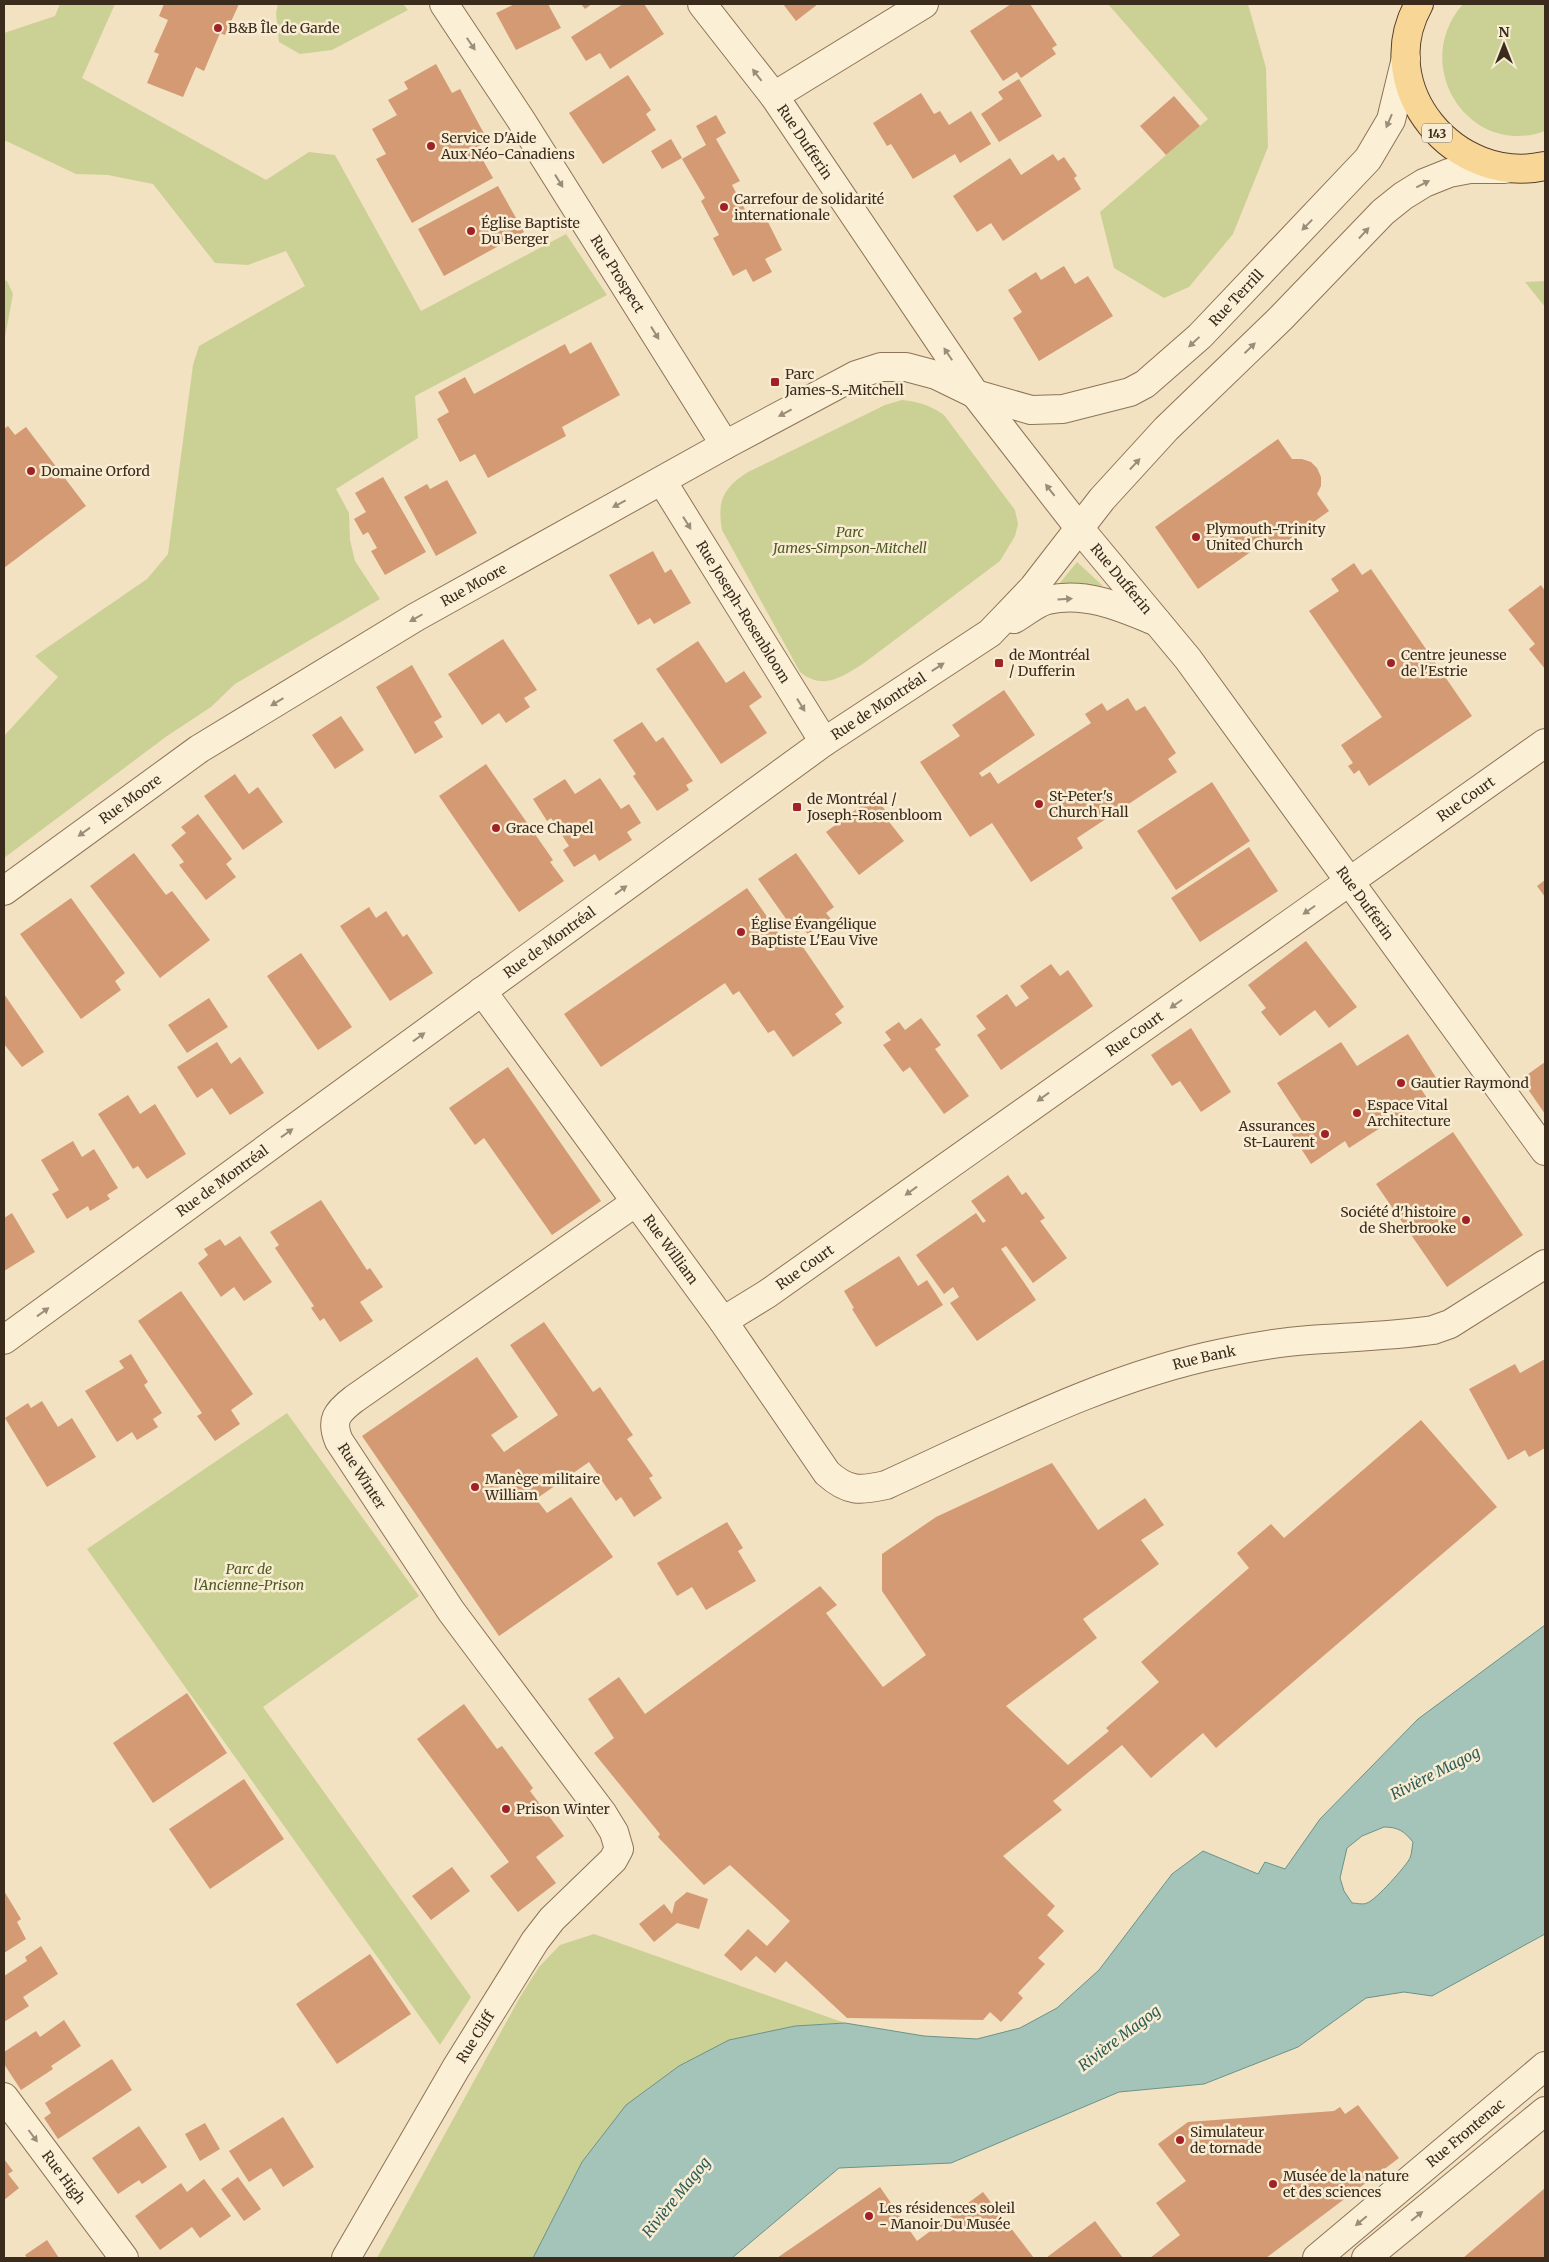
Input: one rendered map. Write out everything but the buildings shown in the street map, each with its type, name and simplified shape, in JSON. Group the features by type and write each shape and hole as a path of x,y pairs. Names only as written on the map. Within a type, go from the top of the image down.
{"main road":[{"name":"143","path":"1397,4 1407,47 1410,85 1420,110 1436,132 1458,150 1482,163 1509,169 1532,169 1545,166"},
{"name":"143","path":"1407,47 1419,4"}],"street":[{"name":"Rue Prospect","path":"444,4 521,120 725,445"},
{"name":"Rue Dufferin","path":"702,4 774,96 975,394 1080,528 1188,659 1545,1151"},
{"path":"774,96 924,4"},
{"name":"Rue Terrill","path":"975,394 1032,410 1063,409 1130,392 1145,384 1200,336 1368,159 1391,120 1407,47"},
{"path":"1080,528 1102,500 1166,430 1280,319 1383,212 1403,196 1424,183 1449,173 1470,169 1509,169"},
{"name":"Rue Moore","path":"4,892 199,749 416,617 725,445 856,375 881,367 906,367 936,375 975,394"},
{"name":"Rue Joseph-Rosenbloom","path":"662,481 824,742"},
{"name":"Rue de Montréal","path":"4,1340 824,742 990,633 1032,588 1080,528"},
{"path":"990,633 1047,600 1081,598 1121,607 1159,622"},
{"name":"Rue Court","path":"723,1321 767,1294 1075,1074 1545,743"},
{"name":"Rue William","path":"482,991 508,1024 723,1321 827,1473 839,1484 853,1489 868,1489"},
{"name":"Rue Winter","path":"614,1832 450,1611 339,1441 335,1430 337,1414 343,1407 636,1202"},
{"name":"Rue Bank","path":"868,1489 886,1485 1124,1379 1168,1366 1276,1343 1433,1330 1450,1324 1545,1264"},
{"name":"Rue Cliff","path":"346,2258 456,2068 534,1942 552,1919 613,1860 618,1849 614,1832"},
{"name":"Rue Frontenac","path":"1317,2258 1545,2066"},
{"name":"Rue High","path":"4,2097 124,2258"},
{"path":"1366,2258 1545,2111"}],"green space":[{"path":"60,4 115,4 82,78 266,180 309,152 335,155 421,311 566,234 607,295 415,396 418,438 336,489 349,513 350,540 355,561 380,599 235,684 211,707 167,736 4,858 4,736 58,677 35,656 147,579 168,554 193,365 199,346 305,286 286,251 248,265 215,263 153,184 108,175 76,174 4,140 4,33 55,16"},
{"path":"278,4 403,4 408,10 332,50 300,54 279,42 276,13"},
{"path":"1108,4 1248,4 1266,68 1268,147 1233,234 1189,287 1164,298 1114,268 1100,212 1208,119"},
{"path":"1463,4 1545,4 1545,131 1517,136 1493,132 1471,119 1455,101 1445,78 1442,54 1448,28"},
{"path":"4,280 7,281 13,294 4,342"},
{"path":"1545,281 1545,307 1525,282"},
{"name":"Parc James-Simpson-Mitchell","path":"902,400 924,404 944,415 1015,510 1018,524 1015,536 1000,561 864,663 840,677 832,680 817,681 808,678 800,672 722,530 721,503 727,490 748,472 885,405"},
{"path":"1077,562 1103,586 1059,584"},
{"name":"Parc de l'Ancienne-Prison","path":"287,1413 419,1596 263,1707 471,1997 440,2045 87,1549"},
{"path":"594,1934 845,2023 795,2026 679,2066 627,2105 582,2162 533,2258 377,2258 520,1997 539,1967 560,1945"}],"water":[{"name":"Rivière Magog","path":"1545,1625 1545,1934 1432,1996 1404,1992 1366,1998 1298,2047 1204,2084 1119,2092 951,2163 839,2168 732,2258 533,2258 582,2162 626,2105 679,2066 729,2040 795,2026 845,2023 924,2036 977,2039 1020,2028 1057,2008 1099,1970 1172,1874 1203,1851 1258,1874 1265,1862 1285,1869 1320,1819 1418,1719","holes":["1384,1827 1400,1830 1413,1842 1410,1858 1403,1868 1371,1901 1364,1904 1352,1903 1344,1891 1340,1878 1347,1848 1362,1836"]}],"place":[{"name":"B&B Île de Garde","path":"218,28"},
{"name":"Service D'Aide Aux Néo-Canadiens","path":"431,146"},
{"name":"Carrefour de solidarité internationale","path":"724,207"},
{"name":"Église Baptiste Du Berger","path":"471,231"},
{"name":"Parc James-S.-Mitchell","path":"775,382"},
{"name":"Domaine Orford","path":"31,471"},
{"name":"Plymouth-Trinity United Church","path":"1196,537"},
{"name":"de Montréal / Dufferin","path":"999,663"},
{"name":"Centre jeunesse de l'Estrie","path":"1391,663"},
{"name":"St-Peter's Church Hall","path":"1039,804"},
{"name":"de Montréal / Joseph-Rosenbloom","path":"797,807"},
{"name":"Grace Chapel","path":"496,828"},
{"name":"Église Évangélique Baptiste L'Eau Vive","path":"741,932"},
{"name":"Gautier Raymond","path":"1401,1083"},
{"name":"Espace Vital Architecture","path":"1357,1113"},
{"name":"Assurances St-Laurent","path":"1325,1134"},
{"name":"Société d'histoire de Sherbrooke","path":"1466,1220"},
{"name":"Manège militaire William","path":"475,1487"},
{"name":"Prison Winter","path":"506,1809"},
{"name":"Simulateur de tornade","path":"1180,2140"},
{"name":"Musée de la nature et des sciences","path":"1273,2184"},
{"name":"Les résidences soleil - Manoir Du Musée","path":"869,2216"}]}
